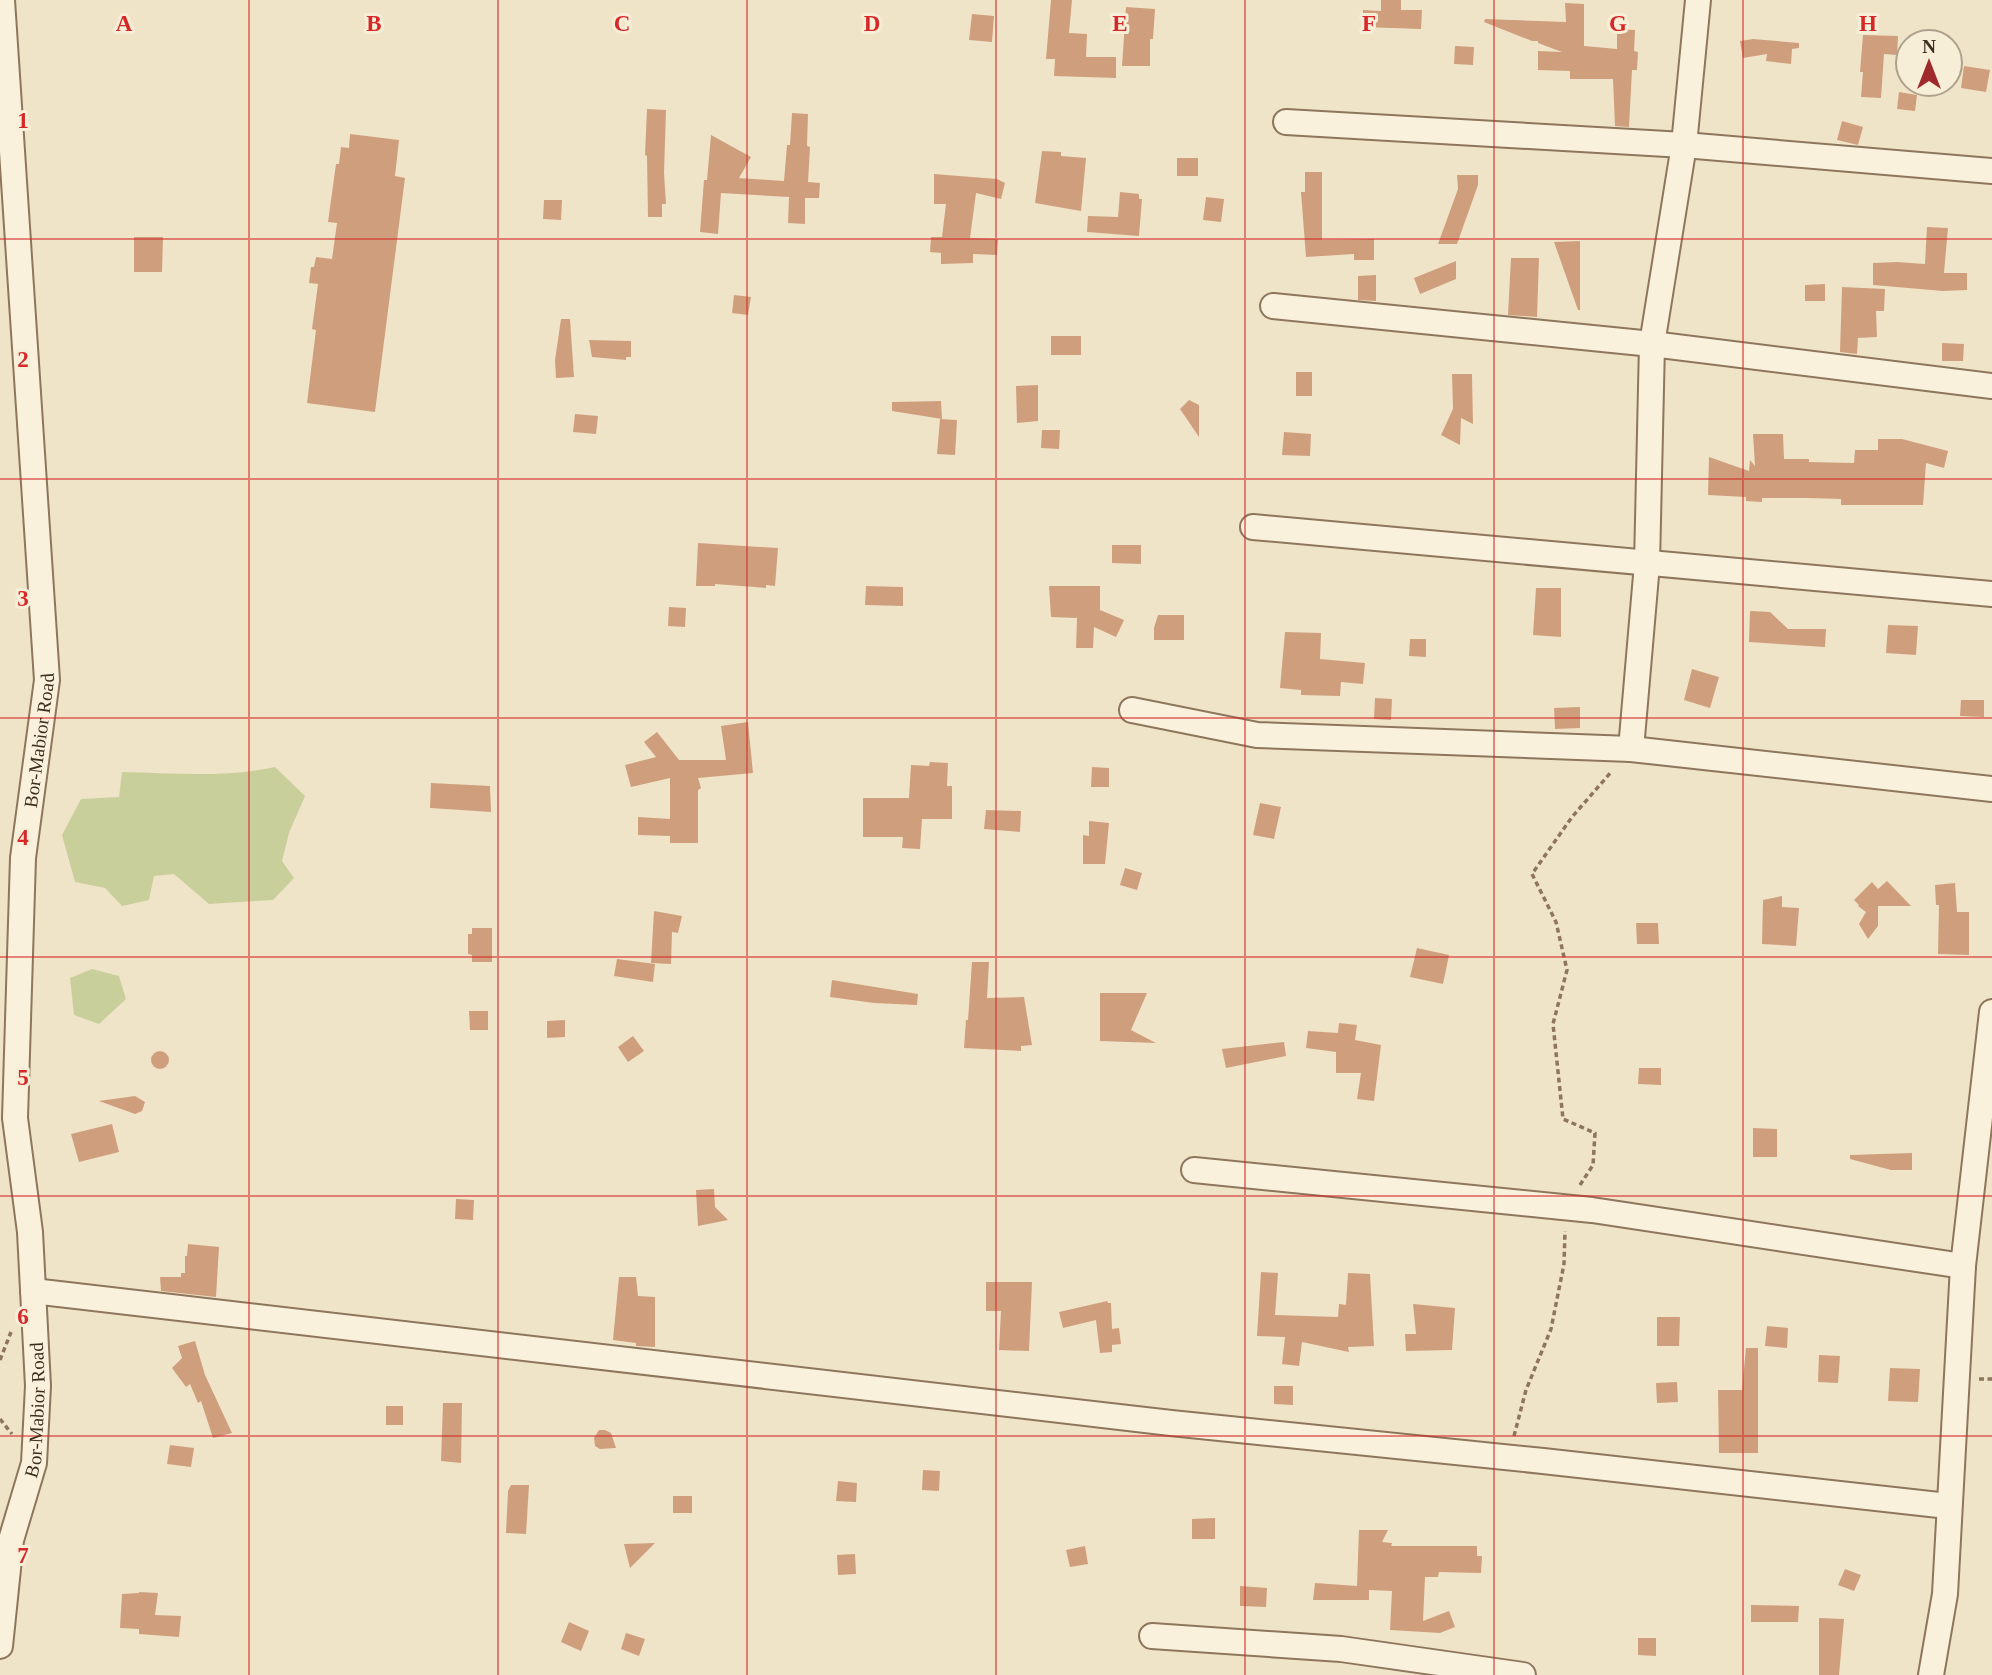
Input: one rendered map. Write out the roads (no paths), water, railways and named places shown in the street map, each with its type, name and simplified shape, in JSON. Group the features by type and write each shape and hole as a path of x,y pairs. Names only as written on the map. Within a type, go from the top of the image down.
{"street":[{"name":"Bor-Mabior Road","path":"0,1646 11,1540 34,1463 38,1386 30,1232 15,1118 23,858 47,680 2,0"},
{"path":"1632,749 1647,564 1652,344 1684,145 1698,0"},
{"path":"1286,122 1684,145 1992,171"},
{"path":"1273,306 1652,344 1992,386"},
{"path":"1253,527 1992,594"},
{"path":"1132,710 1257,735 1632,749 1992,789"},
{"path":"1931,1675 1945,1594 1963,1266 1992,1012"},
{"path":"1194,1170 1566,1207 1963,1266"},
{"path":"33,1291 1171,1423 1948,1506"},
{"path":"1152,1636 1341,1649 1523,1675"}]}
